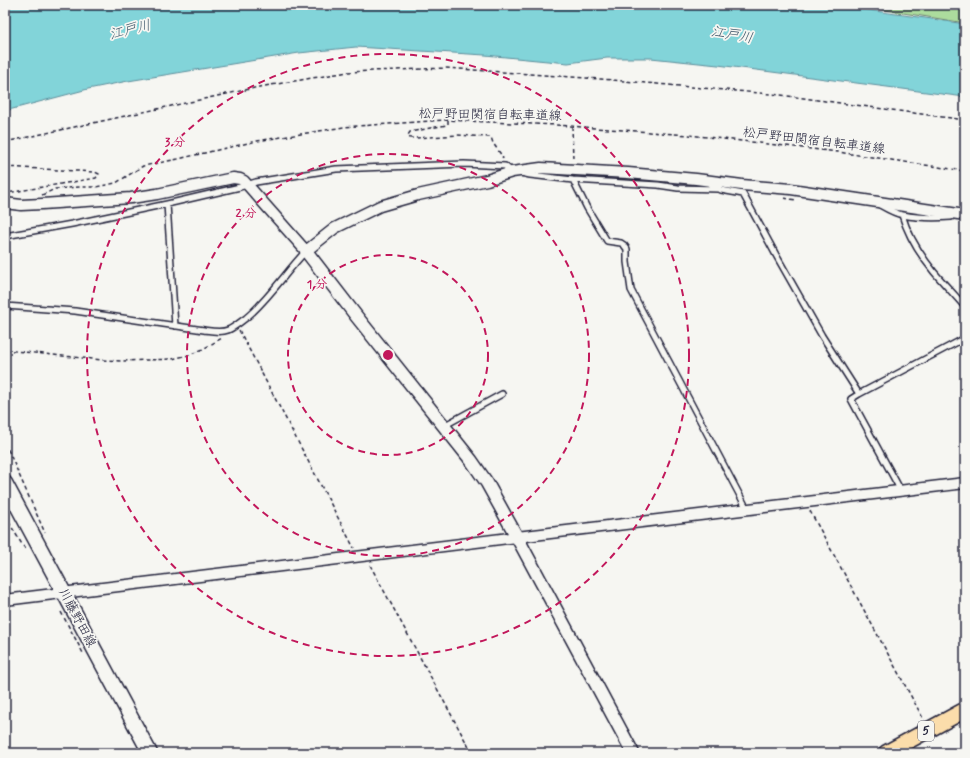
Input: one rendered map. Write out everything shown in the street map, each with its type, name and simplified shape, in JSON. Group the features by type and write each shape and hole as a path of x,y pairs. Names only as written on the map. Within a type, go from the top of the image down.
{"main road":[{"name":"川藤野田線","path":"5,483 150,753"},
{"name":"5","path":"886,753 965,710"}],"street":[{"path":"306,251 335,228 380,206 418,194 487,180 516,172 541,168 573,175 702,180 791,189 965,215"},
{"path":"5,203 21,205 131,198 233,178 244,181 306,251 471,460 487,483 633,753"},
{"path":"5,600 965,483"}],"lane":[{"path":"5,236 72,224 167,204 256,182 336,169 464,164 505,166 516,172"},
{"path":"747,509 631,290 627,262 627,249 621,243 608,241 587,208 573,175 678,188 721,190 744,194 814,322 859,394"},
{"path":"702,180 721,190"},
{"path":"874,201 902,215 939,218 965,215"},
{"path":"167,204 175,326"},
{"path":"902,215 905,224 924,259 965,307"},
{"path":"5,306 75,312 218,331 228,330 249,315 267,297 306,251"},
{"path":"901,491 851,399 965,338"},
{"path":"444,426 502,394"}],"path":[{"path":"5,142 259,87 348,72 446,68 601,79 781,95 965,120"},
{"path":"448,120 448,124 446,125 410,132 408,137 416,138 457,135 491,138 502,156 503,166"},
{"name":"松戸野田関宿自転車道線","path":"38,196 55,189 96,187 113,184 143,166 257,141 344,127 448,120 572,126 697,136 838,152 965,171"},
{"path":"572,126 573,175"},
{"path":"5,167 96,172 99,174 96,178 5,194"},
{"path":"242,327 238,329 472,753"},
{"path":"5,350 102,360 122,361 172,359 189,355 226,336"},
{"path":"805,502 925,722"}],"green space":[{"path":"854,5 965,5 965,23"}],"water":[{"name":"江戸川","path":"5,5 840,5 965,24 965,97 718,65 651,58 607,58 568,63 485,55 356,47 299,53 128,81 88,89 5,111"}]}
